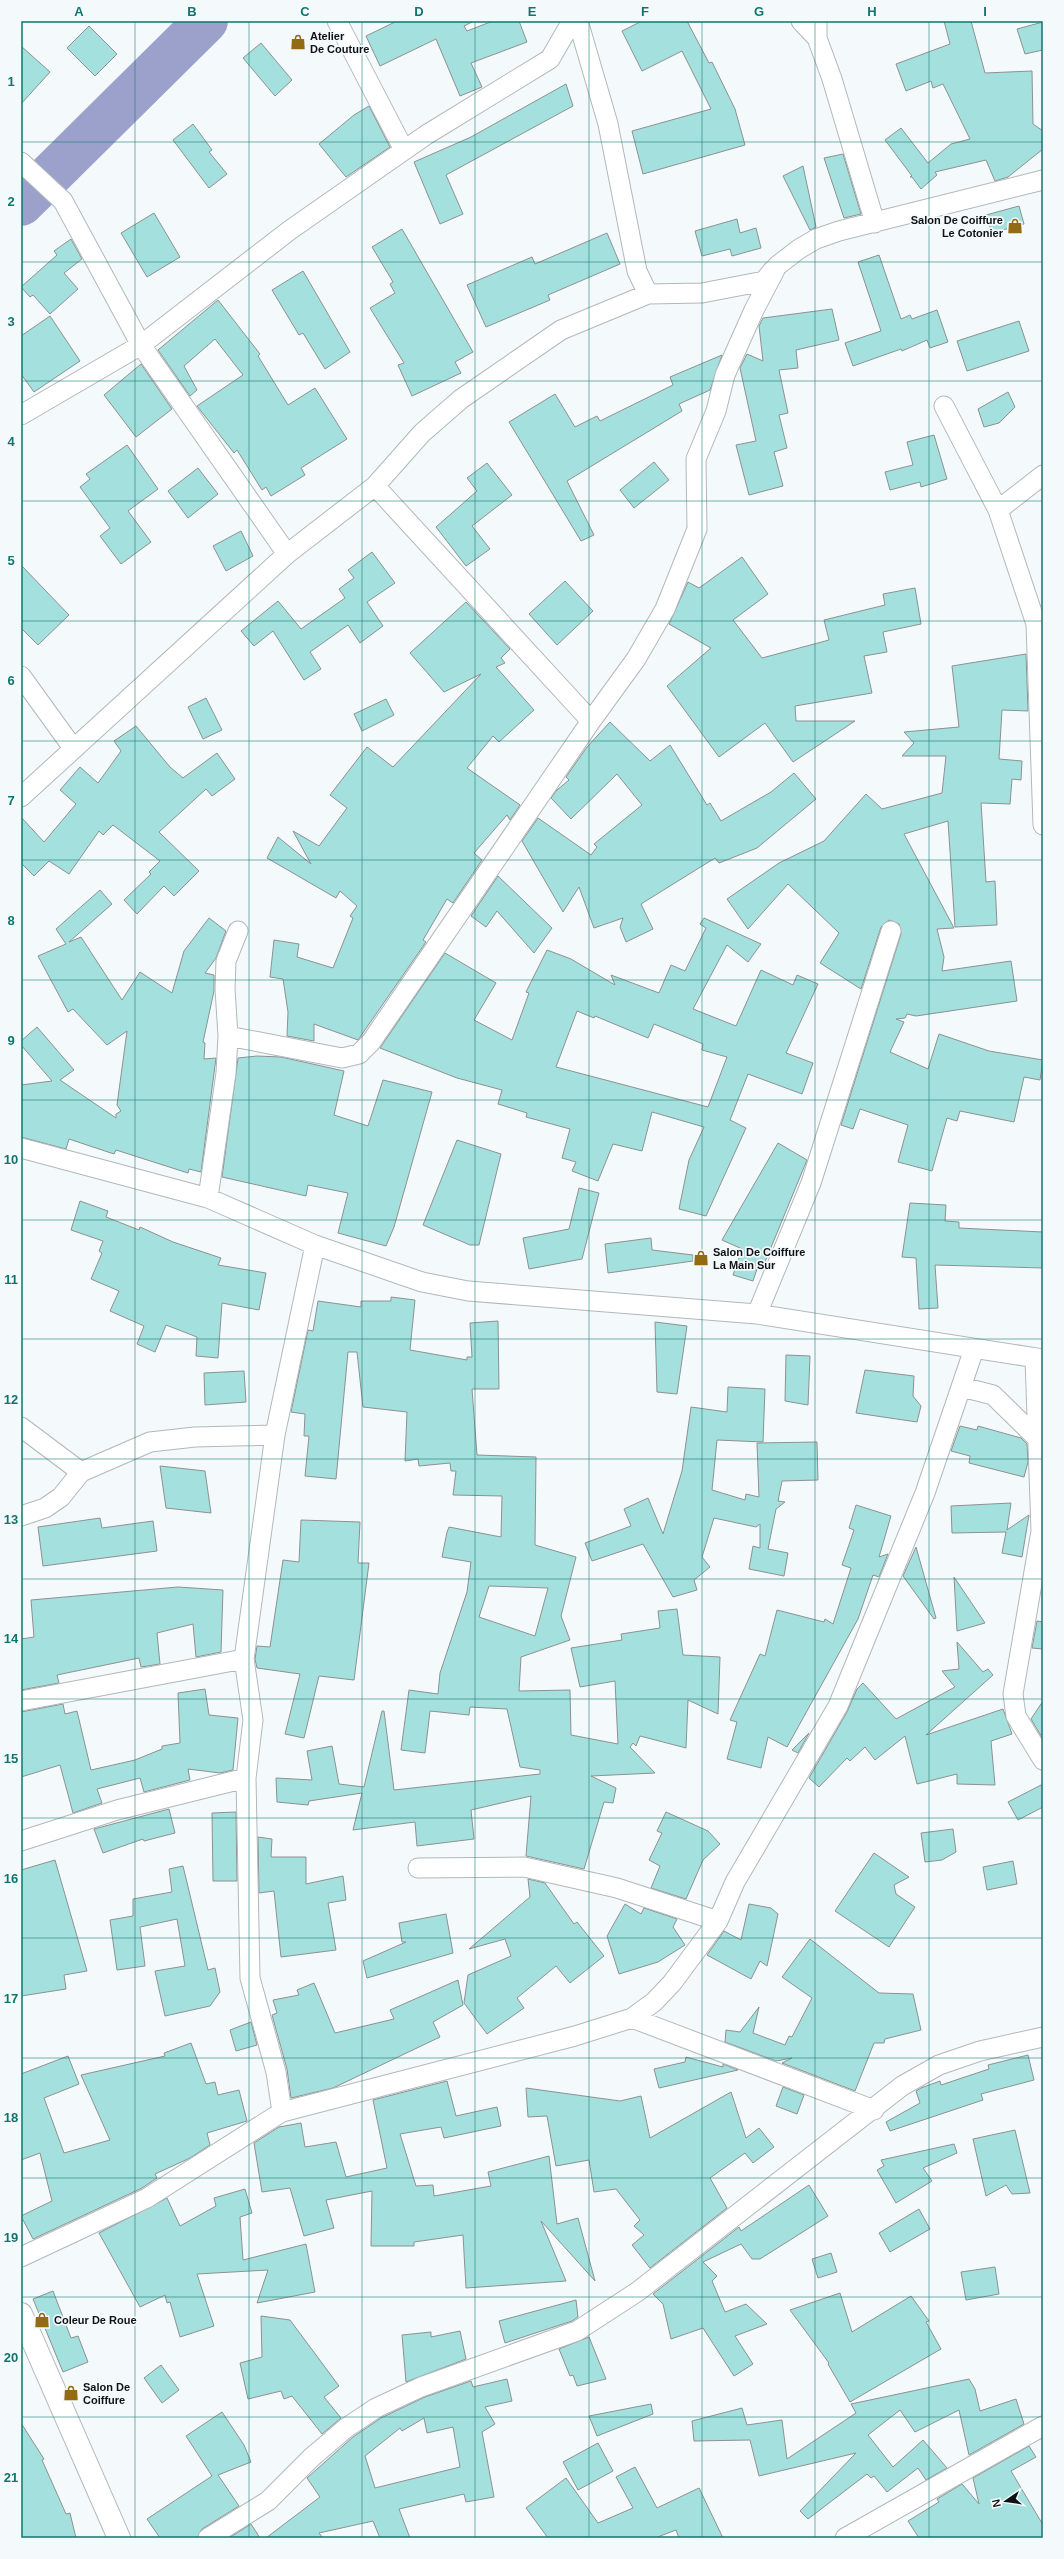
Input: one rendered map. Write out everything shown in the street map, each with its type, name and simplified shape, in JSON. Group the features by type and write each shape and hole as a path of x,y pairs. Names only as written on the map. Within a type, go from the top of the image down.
{"main road":[{"path":"22,2318 119,2538"}],"street":[{"path":"337,21 404,150"},
{"path":"21,416 141,345 290,230 404,150 550,59 572,21"},
{"path":"578,21 608,124 637,271 648,294"},
{"path":"801,21 817,30 875,223"},
{"path":"21,162 63,201 141,345 287,554"},
{"path":"21,797 73,748 228,610 287,554 375,486 422,433 461,399 561,330 648,294 702,293 764,281 777,266 816,239 1043,180"},
{"path":"228,1036 342,1058 359,1054 371,1042 591,721 636,659 665,609 682,571 697,529 696,459 716,411 725,375 754,310 777,266"},
{"path":"944,406 998,510 1036,624 1043,824"},
{"path":"998,510 1043,475"},
{"path":"375,486 591,721"},
{"path":"21,676 73,748"},
{"path":"208,1198 226,1073 228,1036 225,989 226,961 238,931"},
{"path":"757,1314 810,1183 891,931"},
{"path":"21,1148 208,1198 315,1245 422,1282 468,1291 757,1314 974,1350 1039,1359 1041,1532 1013,1694 1016,1716 1043,1760"},
{"path":"282,2112 276,2072 250,1978 246,1778 253,1720 244,1659 275,1435 315,1245"},
{"path":"21,2257 148,2198 282,2112 575,2036 632,2018 654,2002 672,1983 718,1921 735,1882 838,1706 925,1494 974,1350"},
{"path":"962,1387 993,1395 1039,1440"},
{"path":"21,1426 81,1472"},
{"path":"21,1516 45,1508 61,1497 81,1472 150,1442 195,1436 275,1435"},
{"path":"21,1701 244,1659"},
{"path":"21,1841 117,1810 246,1778"},
{"path":"418,1868 524,1867 617,1888 718,1921"},
{"path":"632,2018 874,2110"},
{"path":"208,2538 268,2501 312,2458 346,2428 376,2408 421,2387 577,2331 608,2312 874,2110 902,2086 939,2065 980,2051 1043,2036"},
{"path":"845,2538 1043,2426"}],"building":[{"path":"397,21 474,21 464,26 467,31 493,21 519,21 527,42 471,63 482,87 460,96 436,39 380,66 366,36"},
{"path":"642,21 687,21 709,63 712,62 735,109 745,145 643,174 632,131 711,109 682,51 642,71 622,31"},
{"path":"944,21 971,21 985,73 1032,71 1033,124 1043,131 1043,149 1008,177 995,181 986,160 935,172 937,175 921,189 912,177 910,177 912,176 885,140 901,128 928,163 951,144 970,139 943,84 933,88 931,81 906,91 896,64 950,44"},
{"path":"1043,22 1043,50 1025,54 1017,29"},
{"path":"89,26 117,54 95,76 67,48"},
{"path":"261,43 292,80 275,96 243,58"},
{"path":"21,46 50,72 21,104"},
{"path":"566,84 573,106 446,175 463,214 440,224 414,162 471,137"},
{"path":"369,106 390,147 346,177 319,144 354,115"},
{"path":"193,124 212,150 209,152 227,174 209,188 173,140"},
{"path":"843,154 861,214 844,218 824,158"},
{"path":"803,166 816,227 810,230 783,176"},
{"path":"1019,206 1024,224 992,233 986,215"},
{"path":"154,213 180,257 147,277 121,233"},
{"path":"737,219 740,233 756,228 761,248 732,256 730,249 702,256 695,231"},
{"path":"402,229 473,352 455,362 461,373 412,396 398,365 404,363 370,308 395,293 390,284 393,282 372,247"},
{"path":"607,233 620,264 548,295 550,300 486,327 467,285 532,257 535,264"},
{"path":"71,239 82,259 64,273 78,289 50,314 33,295 30,297 21,287 57,255 54,251"},
{"path":"879,255 901,319 910,315 912,319 937,310 948,342 930,348 927,340 902,351 901,349 853,366 845,343 881,331 858,262"},
{"path":"303,271 350,352 325,369 303,333 299,335 272,290"},
{"path":"218,300 260,354 258,356 288,405 315,388 347,439 301,468 305,475 271,496 266,487 262,490 237,450 234,453 197,406 243,375 215,339 184,366 197,390 190,396 158,350"},
{"path":"832,309 839,340 796,350 798,368 779,370 788,413 779,415 787,448 774,452 783,486 749,495 736,445 756,441 740,368 747,354 763,361 759,326 763,318"},
{"path":"50,316 80,361 34,392 21,374 21,336"},
{"path":"1019,321 1029,351 967,371 957,341"},
{"path":"722,355 710,390 679,404 682,411 567,481 594,535 581,541 509,422 555,394 575,427 597,416 600,421 673,385 670,377"},
{"path":"141,364 172,409 136,437 104,395"},
{"path":"1008,392 1015,407 999,423 984,427 978,409"},
{"path":"934,435 947,479 921,487 920,482 890,490 885,472 913,465 907,442"},
{"path":"127,445 158,489 128,511 151,542 121,564 100,536 110,528 80,487 90,479 86,474"},
{"path":"654,462 669,480 634,508 620,490"},
{"path":"487,463 512,495 472,526 490,549 466,566 436,527 477,491 467,478"},
{"path":"198,468 218,494 188,518 168,491"},
{"path":"241,531 253,556 226,571 213,546"},
{"path":"372,552 395,583 367,602 383,626 360,643 348,625 310,652 321,669 304,680 273,631 254,646 241,631 278,601 301,629 345,598 339,589 354,578 348,570"},
{"path":"742,557 768,594 733,620 762,658 829,640 824,620 885,605 883,594 915,588 921,624 883,632 887,652 864,656 872,693 795,706 796,721 855,721 793,762 765,723 719,757 667,686 711,648 669,624 688,582 699,588"},
{"path":"21,565 69,615 38,645 21,628"},
{"path":"565,581 593,611 557,645 529,614"},
{"path":"466,602 510,649 501,658 505,663 496,667 534,710 499,742 493,736 467,768 520,805 510,820 507,815 474,853 482,860 453,903 447,899 423,940 426,942 358,1040 314,1024 314,1041 287,1036 288,1012 283,979 270,977 274,940 299,944 297,957 333,968 353,918 350,916 357,906 340,891 336,898 267,858 278,837 311,864 293,831 319,846 347,808 330,795 367,747 393,767 481,674 444,692 410,653"},
{"path":"1026,654 1028,711 1002,710 999,759 1022,761 1021,780 1012,779 1010,804 981,803 986,882 995,881 997,925 955,927 948,821 904,834 954,928 937,929 944,957 942,971 1011,961 1017,1001 916,1016 907,1014 905,1018 896,1019 904,1022 890,1052 928,1069 939,1034 989,1051 1043,1060 1040,1080 1024,1077 1014,1122 960,1111 957,1121 947,1118 932,1171 898,1162 908,1125 860,1109 853,1129 841,1125 901,934 899,924 889,920 881,927 861,989 820,963 839,933 788,884 748,929 727,899 779,863 824,841 866,794 882,809 942,793 946,756 902,756 914,743 904,732 959,727 952,666"},
{"path":"206,698 222,730 203,739 188,707"},
{"path":"386,699 394,715 362,731 354,714"},
{"path":"610,722 650,761 670,745 707,805 710,803 721,821 771,792 794,773 816,799 757,848 719,863 715,858 641,904 653,929 626,942 620,927 623,918 594,928 579,887 563,912 522,841 538,818 591,855 597,847 594,844 642,805 617,774 571,819 551,798 557,790 569,780 566,777 587,747"},
{"path":"136,726 170,767 183,778 217,753 235,779 212,796 206,789 159,832 199,871 174,896 164,886 137,914 124,900 151,874 149,872 160,861 113,825 103,835 99,831 69,874 49,861 34,876 21,863 21,817 44,842 76,804 60,790 80,767 98,783 121,751 114,741"},
{"path":"498,876 552,928 534,953 497,911 486,927 471,916"},
{"path":"100,890 112,904 69,942 81,937 122,1000 140,972 172,993 184,951 209,918 226,931 216,958 205,973 214,975 214,991 203,1042 205,1043 204,1059 216,1058 201,1172 189,1169 188,1173 116,1150 114,1154 69,1139 66,1149 21,1137 21,1085 52,1081 21,1045 21,1041 37,1027 74,1070 60,1080 116,1118 116,1114 121,1111 117,1105 127,1031 107,1045 73,1009 68,1012 38,956 66,944 56,929"},
{"path":"704,918 761,944 748,962 727,945 693,1009 736,1026 761,970 793,985 797,975 818,984 786,1053 813,1063 802,1094 748,1074 730,1120 746,1128 706,1216 679,1209 689,1160 704,1127 652,1112 642,1151 613,1144 598,1181 572,1171 576,1162 562,1158 570,1129 526,1117 527,1113 498,1104 502,1090 457,1078 380,1048 445,953 496,983 474,1020 512,1040 529,993 526,992 547,950 571,959 615,985 611,975 659,993 671,965 685,971 706,928 700,924","holes":["577,1011 594,1018 595,1016 648,1038 654,1024 703,1044 702,1050 727,1057 708,1107 556,1067"]},
{"path":"257,1056 281,1057 344,1071 334,1115 368,1126 383,1080 432,1092 394,1227 386,1246 338,1233 348,1193 308,1185 306,1196 222,1177 238,1058"},
{"path":"457,1140 501,1154 479,1245 470,1245 423,1225"},
{"path":"778,1143 807,1160 765,1262 760,1260 753,1281 733,1275 742,1249 722,1240"},
{"path":"579,1188 599,1193 582,1259 529,1269 523,1238 569,1229"},
{"path":"80,1201 108,1211 106,1217 139,1230 140,1227 173,1242 221,1258 218,1265 266,1273 259,1310 222,1303 218,1358 196,1356 197,1337 166,1325 155,1352 137,1344 144,1326 110,1311 119,1291 91,1279 102,1253 99,1251 103,1241 71,1230"},
{"path":"910,1203 946,1205 945,1221 959,1222 959,1228 1043,1232 1043,1268 935,1265 938,1308 919,1309 916,1258 902,1257"},
{"path":"651,1238 652,1250 693,1255 693,1261 608,1273 605,1244"},
{"path":"391,1297 415,1300 410,1350 467,1360 467,1357 472,1357 470,1323 498,1321 499,1389 472,1389 477,1455 536,1457 535,1545 576,1557 561,1616 570,1640 521,1657 519,1691 570,1690 571,1735 618,1744 615,1681 580,1687 571,1648 622,1640 621,1634 660,1628 658,1611 677,1609 683,1655 720,1657 718,1714 688,1700 686,1748 640,1736 636,1746 633,1743 630,1747 655,1773 591,1776 616,1788 613,1803 604,1802 584,1869 526,1856 531,1796 471,1810 474,1839 417,1846 415,1822 353,1830 362,1793 309,1801 308,1805 277,1802 276,1778 312,1780 307,1751 332,1746 339,1784 364,1787 382,1711 384,1711 394,1790 540,1774 540,1770 520,1767 507,1709 470,1707 469,1715 430,1711 425,1753 401,1750 409,1690 438,1694 440,1673 467,1592 471,1562 442,1557 447,1532 449,1527 501,1537 502,1496 453,1495 456,1471 451,1471 450,1463 419,1466 418,1459 405,1461 407,1412 363,1407 357,1352 348,1352 336,1479 305,1476 309,1436 304,1436 305,1414 291,1412 308,1330 313,1331 318,1301 361,1307 361,1301 391,1301","holes":["489,1586 548,1588 535,1636 479,1617"]},
{"path":"655,1322 687,1326 677,1394 657,1392"},
{"path":"786,1355 810,1356 808,1405 785,1401"},
{"path":"865,1370 914,1376 913,1396 921,1406 917,1422 856,1413"},
{"path":"244,1371 246,1402 205,1405 204,1373"},
{"path":"728,1387 765,1389 763,1442 717,1440 712,1490 745,1500 746,1494 759,1497 757,1443 817,1442 818,1480 782,1481 778,1501 785,1502 776,1509 768,1549 788,1553 784,1576 749,1569 753,1546 760,1548 760,1524 756,1527 714,1518 702,1557 710,1567 694,1580 697,1590 673,1597 643,1544 592,1561 585,1543 631,1526 624,1509 648,1498 663,1534 682,1471 691,1407 727,1412"},
{"path":"960,1426 977,1430 978,1426 1021,1438 1027,1444 1028,1462 1024,1477 969,1463 970,1456 951,1451"},
{"path":"160,1466 205,1471 211,1513 166,1508"},
{"path":"1011,1503 1007,1530 1029,1515 1022,1557 1002,1553 1006,1532 952,1533 951,1506"},
{"path":"856,1505 891,1516 879,1557 888,1554 879,1577 873,1575 858,1619 787,1747 768,1737 761,1768 727,1759 737,1722 730,1720 760,1654 765,1656 777,1610 824,1622 825,1619 833,1624 851,1568 842,1565 854,1530 849,1528"},
{"path":"100,1518 102,1528 153,1521 157,1551 43,1566 38,1527"},
{"path":"301,1520 360,1522 358,1563 369,1563 354,1680 319,1676 304,1738 285,1734 300,1674 257,1668 255,1659 257,1646 270,1647 283,1560 299,1562"},
{"path":"916,1547 936,1618 934,1619 903,1576"},
{"path":"954,1577 985,1623 957,1631"},
{"path":"178,1587 223,1590 221,1652 196,1657 193,1624 157,1633 160,1664 141,1667 139,1658 57,1675 59,1683 21,1690 21,1639 34,1637 31,1600"},
{"path":"1037,1621 1043,1622 1043,1649 1032,1648"},
{"path":"957,1642 983,1672 988,1669 993,1675 926,1735 1003,1709 1012,1734 991,1741 995,1785 957,1784 957,1774 917,1784 905,1736 875,1760 865,1747 850,1761 847,1758 819,1787 809,1778 847,1712 857,1689 863,1683 896,1719 955,1687 942,1671 959,1669"},
{"path":"205,1689 209,1715 238,1718 233,1770 220,1773 188,1769 190,1780 144,1792 140,1778 97,1789 102,1803 73,1813 60,1765 21,1777 21,1712 63,1704 65,1714 77,1711 91,1770 135,1760 162,1749 162,1746 180,1743 178,1693"},
{"path":"1043,1701 1043,1739 1031,1719"},
{"path":"809,1733 798,1753 792,1750"},
{"path":"1043,1784 1043,1807 1018,1820 1008,1802"},
{"path":"169,1809 175,1833 144,1841 143,1839 103,1853 94,1829"},
{"path":"236,1812 237,1881 213,1881 212,1813"},
{"path":"666,1812 708,1831 720,1844 703,1860 686,1899 651,1888 660,1866 649,1860 662,1833 657,1831"},
{"path":"953,1829 956,1852 942,1860 925,1862 921,1833"},
{"path":"258,1837 272,1839 271,1857 306,1857 306,1884 343,1876 346,1900 328,1903 336,1950 281,1957 274,1891 259,1893"},
{"path":"874,1853 909,1877 894,1885 896,1894 915,1907 889,1947 835,1911"},
{"path":"55,1860 87,1971 64,1975 66,1989 21,1996 21,1870"},
{"path":"1013,1861 1017,1884 987,1890 983,1867"},
{"path":"183,1866 208,1970 215,1968 220,1992 210,2006 165,2016 155,1971 185,1966 177,1919 140,1927 145,1966 117,1970 110,1920 133,1916 133,1899 172,1892 169,1869"},
{"path":"528,1879 545,1883 574,1924 577,1922 604,1956 570,1983 556,1966 517,1998 524,2008 487,2034 464,2003 468,1975 511,1956 505,1939 469,1949 530,1897"},
{"path":"625,1904 641,1914 644,1908 677,1919 673,1927 685,1945 658,1962 619,1974 607,1936"},
{"path":"749,1904 771,1908 778,1914 767,1966 760,1961 751,1979 707,1955 724,1931 741,1940"},
{"path":"446,1914 453,1953 367,1978 363,1961 406,1942 402,1942 399,1923"},
{"path":"810,1939 879,1993 913,1994 921,2030 885,2039 884,2043 874,2043 855,2091 782,2063 792,2058 776,2061 725,2042 726,2030 740,2032 759,2007 753,2033 785,2045 789,2036 792,2037 812,1998 782,1977"},
{"path":"458,1980 463,2005 433,2022 440,2037 333,2088 291,2098 287,2069 272,2015 277,2013 273,2000 299,1995 297,1990 314,1983 335,2033 394,2019 390,2010"},
{"path":"251,2022 257,2045 236,2051 230,2030"},
{"path":"191,2043 206,2084 215,2082 218,2095 239,2090 247,2121 207,2133 210,2145 190,2158 155,2174 157,2178 142,2188 33,2239 21,2216 52,2201 40,2153 21,2160 21,2074 68,2056 79,2084 44,2098 64,2153 110,2140 81,2075 165,2056 164,2053"},
{"path":"1028,2055 1034,2080 981,2094 983,2100 890,2131 886,2122 920,2103 916,2091 921,2088 940,2081 941,2085 989,2069 988,2065"},
{"path":"686,2057 723,2067 723,2064 738,2070 659,2088 654,2069 685,2062"},
{"path":"447,2081 456,2116 497,2107 501,2126 444,2138 441,2127 400,2134 416,2186 433,2185 434,2196 491,2186 488,2172 549,2156 557,2224 578,2218 595,2281 541,2221 566,2281 466,2288 463,2235 414,2242 414,2246 371,2246 372,2191 326,2200 334,2228 304,2236 290,2188 262,2192 254,2143 279,2127 301,2123 305,2147 336,2142 346,2177 387,2168 373,2100"},
{"path":"783,2087 804,2095 797,2114 776,2106"},
{"path":"526,2088 620,2101 641,2096 650,2138 731,2092 746,2138 759,2128 774,2147 753,2163 745,2153 710,2178 727,2208 650,2268 632,2245 644,2235 634,2226 640,2220 616,2189 594,2192 589,2160 556,2166 547,2116 528,2117"},
{"path":"1015,2130 1030,2193 1012,2194 1006,2185 986,2196 973,2139"},
{"path":"954,2144 957,2153 923,2168 932,2181 896,2203 877,2170 884,2166 881,2160"},
{"path":"809,2185 828,2216 760,2259 752,2259 741,2244 703,2262 717,2276 712,2281 725,2312 746,2304 767,2324 735,2336 753,2364 734,2376 703,2328 671,2339 663,2304 653,2294 739,2227 741,2231"},
{"path":"245,2189 252,2213 240,2217 243,2260 306,2244 315,2292 257,2303 268,2270 197,2274 214,2326 180,2337 170,2302 167,2303 165,2295 140,2307 99,2233 167,2198 180,2226 216,2206 214,2198"},
{"path":"919,2209 930,2229 890,2252 879,2233"},
{"path":"831,2253 837,2272 818,2278 812,2259"},
{"path":"995,2267 999,2294 966,2300 961,2272"},
{"path":"53,2291 71,2338 78,2336 88,2362 63,2372 33,2299"},
{"path":"840,2293 852,2332 911,2296 929,2321 926,2322 941,2349 850,2402 828,2364 829,2363 790,2310"},
{"path":"576,2300 578,2317 572,2321 505,2343 499,2321"},
{"path":"261,2316 290,2320 339,2386 324,2397 341,2418 322,2434 292,2396 284,2399 281,2391 248,2399 240,2363 262,2357"},
{"path":"460,2331 466,2359 406,2382 402,2335 431,2332 431,2337"},
{"path":"589,2337 606,2379 577,2386 573,2375 570,2376 559,2349"},
{"path":"161,2365 179,2390 162,2403 144,2378"},
{"path":"507,2379 512,2401 485,2407 495,2424 482,2432 494,2497 466,2502 464,2494 399,2509 410,2538 380,2538 373,2521 319,2533 323,2538 266,2538 320,2497 307,2478 353,2437 381,2418 425,2397 471,2381 473,2387","holes":["424,2418 427,2433 453,2427 460,2467 375,2488 365,2456 400,2428 402,2431"]},
{"path":"969,2379 975,2389 980,2411 1016,2399 1024,2424 969,2455 959,2410 915,2432 900,2410 868,2435 893,2467 923,2440 947,2468 926,2480 918,2468 887,2492 874,2476 871,2478 867,2474 808,2519 800,2511 856,2453 759,2476 750,2440 694,2441 692,2421 742,2408 747,2425 782,2420 787,2459 856,2413 851,2404"},
{"path":"651,2404 653,2414 597,2436 589,2416"},
{"path":"222,2412 244,2445 251,2462 218,2475 239,2506 202,2529 197,2538 160,2538 147,2519 212,2476 186,2436"},
{"path":"21,2423 44,2459 42,2460 66,2514 70,2513 76,2538 21,2538"},
{"path":"598,2443 613,2471 578,2490 563,2462"},
{"path":"1029,2446 1036,2457 1011,2471 1043,2525 1043,2538 919,2538 908,2521 939,2502 937,2499 962,2484 979,2504 973,2478"},
{"path":"635,2467 657,2508 699,2488 723,2538 679,2538 676,2530 655,2538 548,2538 526,2508 566,2478 598,2523 633,2508 616,2477"},
{"path":"251,2524 260,2538 229,2538"}],"waterway":[{"path":"21,204 206,21"}],"place":[{"name":"Atelier De Couture","path":"298,42"},
{"name":"Salon De Coiffure Le Cotonier","path":"1015,226"},
{"name":"Salon De Coiffure La Main Sur","path":"701,1258"},
{"name":"Coleur De Roue","path":"42,2320"},
{"name":"Salon De Coiffure","path":"71,2393"}]}
